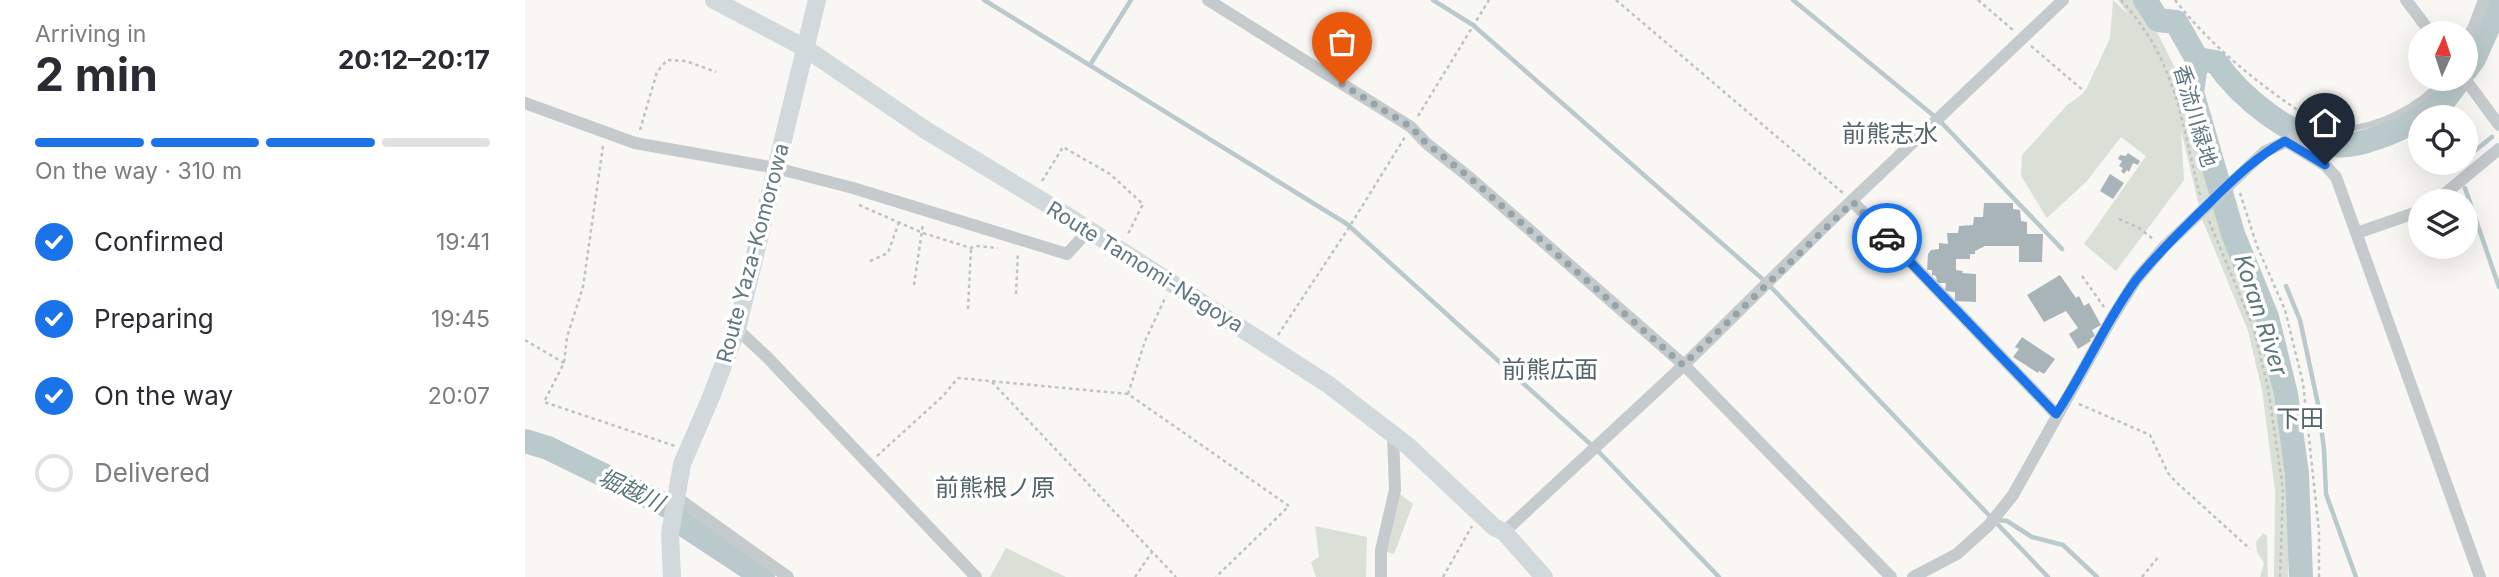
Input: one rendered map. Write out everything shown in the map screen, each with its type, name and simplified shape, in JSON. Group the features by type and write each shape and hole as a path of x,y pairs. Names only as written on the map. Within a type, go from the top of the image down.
{"main road":[{"name":"Route Tamomi-Nagoya","path":"714,0 805,48 927,131 1172,282 1329,385 1393,434 1494,527 1504,532 1544,577"},
{"name":"Route Yaza-Komorowa","path":"672,577 670,534 683,464 737,329 817,0"}],"street":[{"path":"1208,0 1411,127 1426,143 1469,177 1683,365 1891,577"},
{"path":"1504,532 1683,365 2063,0"},
{"path":"2406,0 2422,21"},
{"path":"2476,21 2484,0"},
{"path":"2474,91 2499,125"},
{"path":"525,103 635,143 776,168 853,188 1019,244 1067,254 1088,231"},
{"path":"1913,577 1957,554 1989,525 2013,495 2112,318 2136,280 2164,247 2264,152 2317,126"},
{"path":"2290,139 2325,165 2336,177 2480,577"},
{"path":"2451,189 2499,149"},
{"path":"1853,202 2056,414"},
{"path":"2357,233 2408,215"},
{"path":"737,329 977,577"},
{"path":"1381,577 1381,550 1395,490 1393,434"},
{"path":"676,498 789,577"}],"lane":[{"path":"2317,126 2340,129 2361,126 2392,116 2432,91"}],"path":[{"path":"1270,347 1349,229 1489,0"},
{"path":"1616,0 1853,202"},
{"name":"香流川緑地","path":"2121,0 2148,32 2164,63 2181,110 2203,209 2254,329 2268,388 2283,491 2280,577"},
{"path":"2175,0 2214,46 2317,126"},
{"path":"635,143 657,72 667,60 686,61 716,72"},
{"path":"604,132 583,287 567,337 564,363 544,402 688,451"},
{"path":"1033,196 1063,147 1110,174 1143,204 1120,250"},
{"path":"2232,182 2285,310 2303,383 2318,517 2319,577"},
{"path":"853,188 854,202 923,233 971,248 1019,244 1016,294"},
{"path":"914,285 922,226 927,211"},
{"path":"2119,219 2139,228 2164,247"},
{"path":"870,261 888,253 899,222"},
{"path":"968,309 971,248"},
{"path":"2082,275 2112,318"},
{"path":"1128,394 1145,341 1172,282"},
{"path":"525,340 564,363"},
{"path":"869,463 943,396 958,378 1128,394 1289,506 1216,577"},
{"path":"992,382 1176,577"},
{"path":"2067,398 2150,435 2175,481 2250,549"},
{"path":"1443,577 1468,536 1478,510"},
{"path":"1135,577 1152,552"},
{"path":"2141,577 2159,556"}],"shaded area":[{"path":"2113,0 2129,15 2118,0 2134,0 2154,26 2176,70 2216,210 2261,327 2276,387 2290,492 2288,577 2274,577 2275,491 2262,390 2248,331 2202,219 2181,130 2184,180 2116,271 2084,244 2146,156 2121,137 2087,181 2047,218 2021,176 2022,155 2067,105 2085,92 2110,38"},
{"path":"1395,490 1413,504 1394,554 1381,550"},
{"path":"1315,526 1367,537 1366,577 1316,577 1311,562 1319,557"},
{"path":"2263,533 2267,536 2268,577 2260,577 2264,563 2257,552 2256,542"},
{"path":"1006,548 1066,577 990,577"}],"building":[{"path":"2128,153 2140,161 2138,165 2133,163 2129,172 2127,170 2124,174 2121,171 2123,168 2119,166 2122,161 2118,159 2120,155 2126,156"},
{"path":"2110,174 2124,183 2113,199 2100,191"},
{"path":"1984,203 2013,203 2013,209 2020,210 2021,221 2027,222 2027,234 2043,234 2042,262 2019,262 2019,246 1985,246 1975,251 1975,254 1970,254 1970,259 1956,259 1956,270 1976,274 1976,302 1955,301 1955,292 1945,291 1946,283 1937,283 1932,270 1927,270 1928,254 1931,250 1939,249 1939,243 1948,244 1947,233 1958,233 1959,226 1973,225 1974,217 1983,217"},
{"path":"2060,275 2076,298 2079,296 2084,306 2089,303 2101,325 2092,330 2095,336 2091,341 2078,349 2069,334 2078,328 2066,311 2044,322 2027,295"},
{"path":"2022,337 2055,359 2044,374 2013,357 2019,349 2015,347"}],"waterway":[{"path":"984,0 1347,224 1598,451 1719,577"},
{"path":"1090,65 1131,0"},
{"path":"1433,0 1473,25 1767,283 2048,577"},
{"path":"1793,0 1939,120 2062,249"},
{"name":"Koran River","path":"2145,0 2158,20 2176,22 2197,59 2192,92 2233,234 2267,317 2286,394 2297,474 2301,577"},
{"path":"2478,50 2499,3"},
{"path":"2197,59 2216,62 2226,76 2267,114 2316,140 2333,145 2354,144 2390,133 2408,124"},
{"path":"2437,105 2451,91"},
{"path":"2478,148 2492,137"},
{"path":"2465,188 2499,287"},
{"path":"2286,286 2300,320 2318,404 2326,494 2356,577"},
{"name":"堀越川","path":"525,441 548,448 671,508 687,527 763,577"},
{"path":"1998,520 2007,521 2032,537 2063,545 2097,577"}],"way so far":[{"path":"1342,84 1411,127 1426,143 1469,177 1683,365 1853,202 1887,238"}],"district":[{"name":"前熊志水","path":"1890,134"},
{"name":"前熊広面","path":"1550,370"},
{"name":"下田","path":"2300,419"},
{"name":"前熊根ノ原","path":"995,488"}],"route":[{"path":"1887,238 2056,414 2136,280 2164,247 2229,184 2264,152 2285,141 2325,165"}]}
